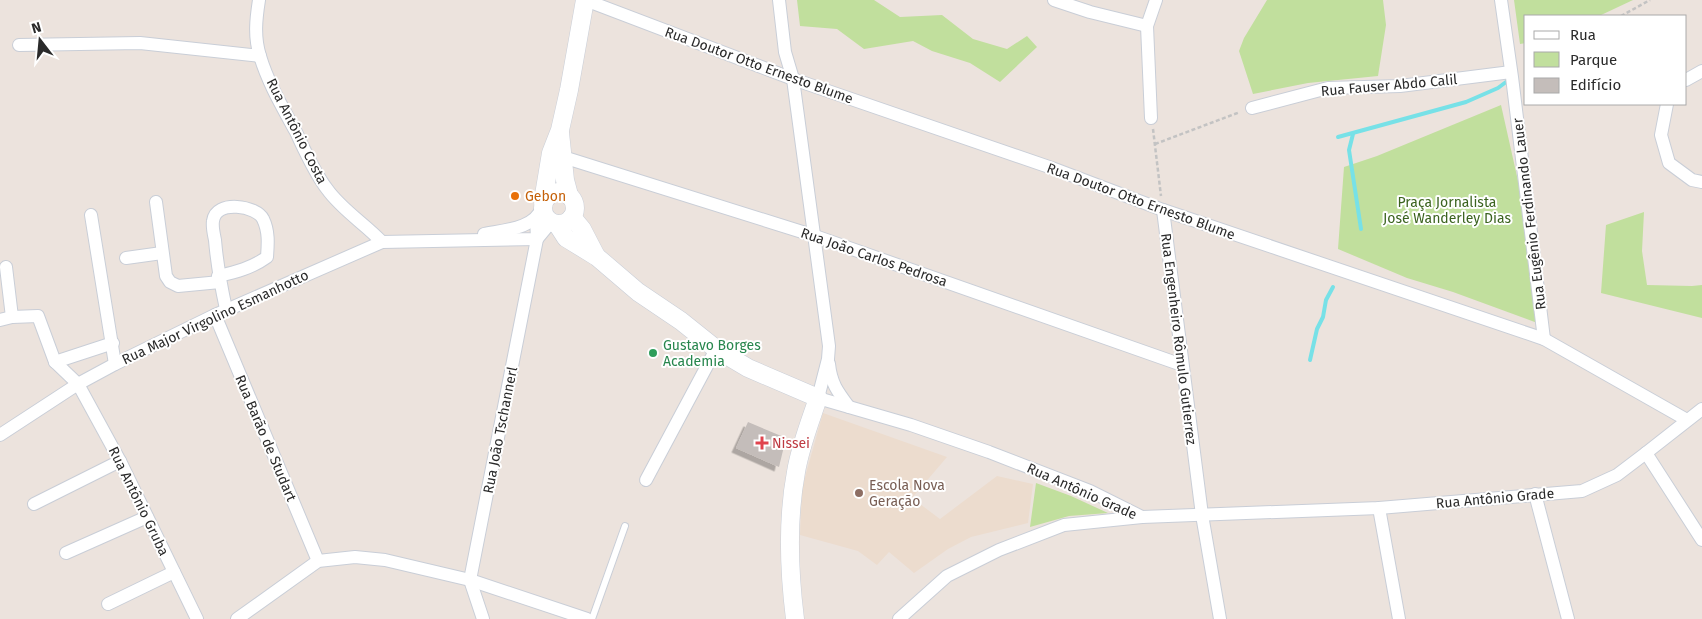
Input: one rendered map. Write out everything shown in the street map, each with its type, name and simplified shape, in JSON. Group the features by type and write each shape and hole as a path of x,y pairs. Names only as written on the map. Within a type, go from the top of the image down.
{"main road":[{"path":"550,215 551,153 560,130 569,90 585,0"},
{"path":"550,215 575,205 569,195 565,180 560,130"},
{"path":"550,215 547,196 558,191 569,195"},
{"name":"Rua Antônio Grade","path":"550,215 566,238 597,257 638,292 681,321 716,349 748,368 818,398"},
{"path":"795,619 790,541 792,498 796,471 818,398"}],"street":[{"name":"Rua Antônio Costa","path":"259,0 255,23 260,56 275,92 327,189 348,212 367,226 382,242"},
{"name":"Rua Doutor Otto Ernesto Blume","path":"585,0 793,79 1052,168 1163,210 1544,339 1687,420"},
{"path":"779,0 785,52 793,79 829,346 828,359 818,398"},
{"path":"1054,0 1090,12 1147,26"},
{"path":"1151,118 1147,26 1156,0"},
{"name":"Rua Eugênio Ferdinando Lauer","path":"1501,0 1544,339"},
{"path":"19,46 140,43 260,56"},
{"path":"1687,79 1702,71"},
{"name":"Rua Fauser Abdo Calil","path":"1252,108 1328,88 1400,86 1511,72"},
{"path":"1667,105 1661,135 1668,163 1692,180 1702,182"},
{"name":"Rua João Carlos Pedrosa","path":"563,157 815,236 1182,365"},
{"path":"156,202 166,276 170,282 178,286 219,279 256,265 267,257 269,237 263,218 254,211 227,206 216,212 213,221 219,279"},
{"name":"Rua Engenheiro Rômulo Gutierrez","path":"1163,210 1202,514 1220,619"},
{"path":"91,215 116,364"},
{"name":"Rua Major Virgolino Esmanhotto","path":"445,240 525,225 550,215"},
{"name":"Rua João Tschannerl","path":"483,619 470,580 537,239 550,215"},
{"name":"Rua Major Virgolino Esmanhotto","path":"0,435 78,384 116,364 220,312 382,242 537,239"},
{"path":"126,258 162,253"},
{"path":"6,267 6,319 38,316 55,362 113,343"},
{"name":"Rua Barão de Studart","path":"219,279 220,312 318,561"},
{"path":"646,480 716,349"},
{"path":"828,359 830,377 848,406"},
{"name":"Rua Antônio Gruba","path":"55,362 78,384 120,461 196,619"},
{"name":"Rua Antônio Grade","path":"818,398 911,425 1047,474 1090,491 1142,517 1379,508 1582,491 1617,475 1702,409"},
{"path":"1646,454 1702,540"},
{"path":"34,504 120,461"},
{"path":"1535,494 1568,619"},
{"path":"1379,508 1399,619"},
{"path":"66,553 148,517"},
{"path":"899,619 947,576 1007,546 1064,525 1142,517"},
{"path":"237,619 318,561 355,557 385,560 470,580 587,619"},
{"path":"108,604 174,572"}],"lane":[{"path":"592,619 625,526"}],"path":[{"path":"1623,15 1650,0"},
{"path":"1155,144 1252,108"},
{"path":"1151,118 1163,210"}],"shaded area":[{"name":"Escola Nova Geração","path":"823,413 947,457 912,498 940,519 997,476 1033,484 1028,523 971,537 948,549 914,573 889,552 877,565 858,551 800,535 802,488"}],"green space":[{"path":"797,0 874,0 900,17 942,15 973,39 1007,49 1027,36 1037,47 1000,82 970,63 932,51 913,41 864,49 837,29 800,26"},
{"path":"1267,0 1383,0 1386,25 1378,76 1308,83 1253,94 1239,51 1244,38"},
{"path":"1514,0 1633,0 1601,15 1524,15 1524,43 1520,44"},
{"name":"Praça Jornalista José Wanderley Dias","path":"1501,105 1525,212 1540,324 1453,292 1407,278 1338,249 1344,167 1377,156"},
{"path":"1644,212 1642,251 1647,285 1702,285 1702,318 1601,293 1606,225"},
{"path":"1036,483 1108,513 1069,516 1030,527"}],"building":[{"name":"Nissei","path":"748,422 786,438 779,467 736,448"}],"waterway":[{"path":"1338,137 1466,102 1498,88 1510,79"},
{"path":"1353,134 1349,150 1361,229"},
{"path":"1310,360 1326,300 1333,287"}],"place":[{"name":"Gebon","path":"515,196"},
{"name":"Gustavo Borges Academia","path":"653,353"},
{"name":"Nissei","path":"762,443"},
{"name":"Escola Nova Geração","path":"859,493"}]}
